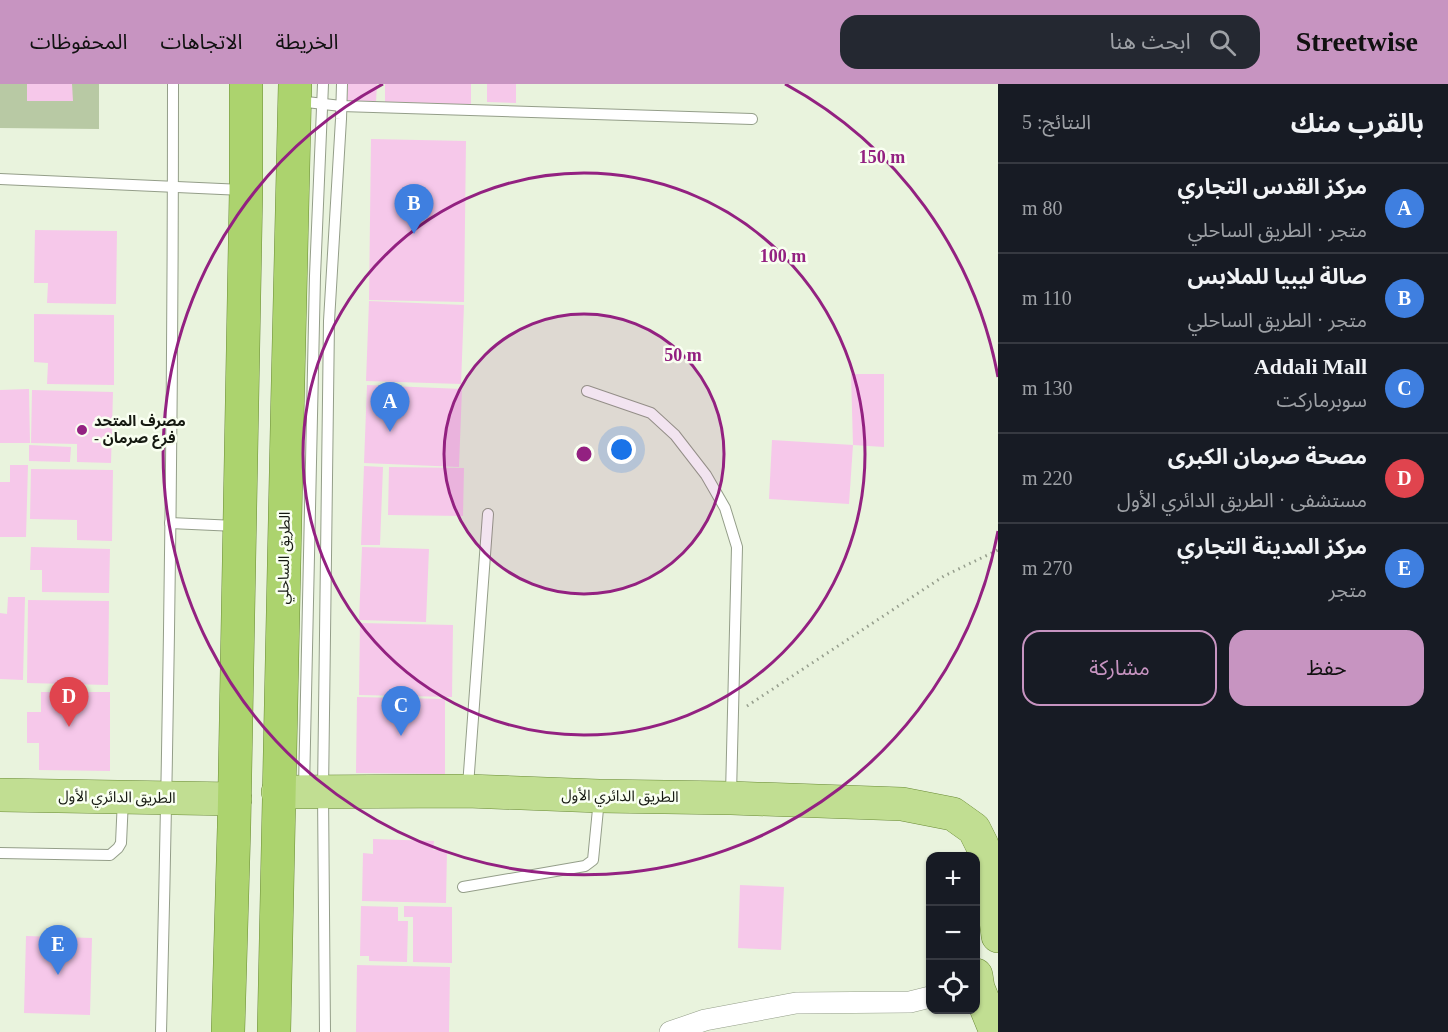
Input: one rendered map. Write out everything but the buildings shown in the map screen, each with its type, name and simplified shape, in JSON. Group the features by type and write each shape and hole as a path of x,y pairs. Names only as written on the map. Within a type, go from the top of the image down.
{"highway":[{"path":"228,1032 235,799 246,84"},
{"name":"الطريق الساحلي","path":"274,1032 302,792 304,96"}],"main road":[{"name":"الطريق الدائري الأول","path":"302,792 467,791 731,798 902,804 953,814 974,829 982,845 989,866 998,936"},
{"name":"الطريق الدائري الأول","path":"0,795 235,799"},
{"path":"960,819 960,852"},
{"path":"980,993 996,1032"}],"street":[{"path":"670,1032 705,1020 796,1003 910,1002 926,999"}],"lane":[{"path":"160,1032 167,797 173,84"},
{"path":"304,96 322,84"},
{"path":"325,1032 302,792 342,84"},
{"path":"304,96 341,106 752,119"},
{"path":"0,179 246,190"},
{"path":"302,320 329,321"},
{"path":"587,391 651,413 675,435 706,475 725,508 737,547 731,798"},
{"path":"467,791 488,514"},
{"path":"170,523 239,526"},
{"path":"464,887 585,866 593,860 599,796"},
{"path":"0,853 110,855 121,843 123,797"}],"path":[{"path":"733,715 944,576 998,550"}],"green space":[{"path":"0,84 99,84 99,129 0,128"}],"place":[{"name":"صالة ليبيا للملابس","path":"414,234"},
{"name":"مصرف المتحد - فرع صرمان","path":"82,430"},
{"name":"مركز القدس التجاري","path":"390,432"},
{"name":"مصحة صرمان الكبرى","path":"69,727"},
{"name":"Addali Mall","path":"401,736"},
{"name":"مركز المدينة التجاري","path":"58,975"}]}
